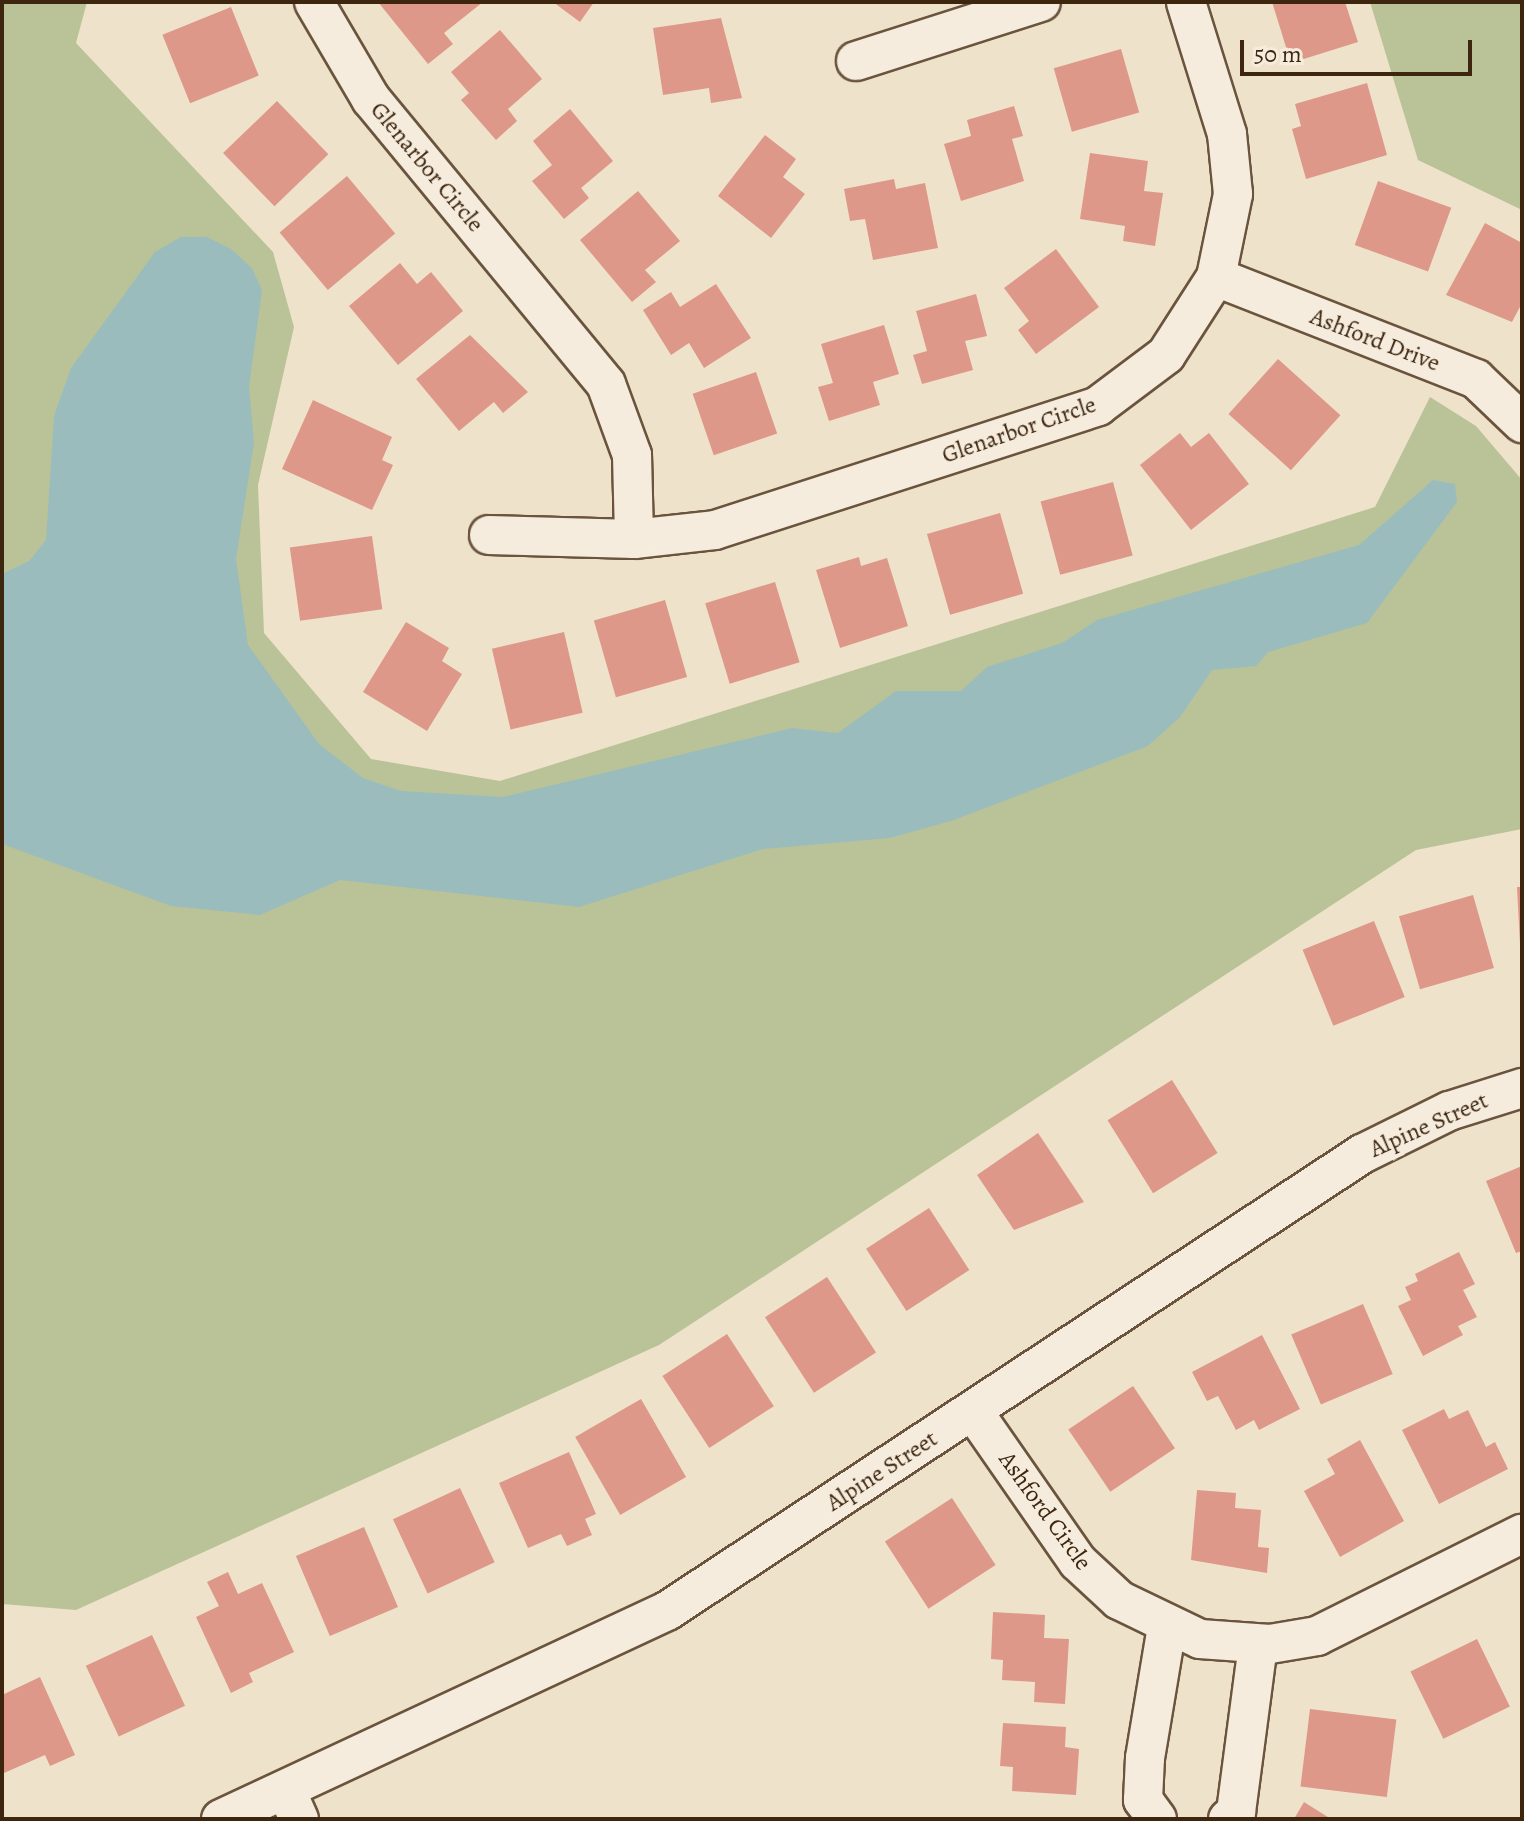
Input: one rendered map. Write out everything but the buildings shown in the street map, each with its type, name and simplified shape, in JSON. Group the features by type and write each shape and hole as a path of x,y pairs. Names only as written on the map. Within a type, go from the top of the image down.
{"street":[{"name":"Glenarbor Circle","path":"314,2 371,99 606,384 632,455 634,539"},
{"path":"856,61 1041,2"},
{"name":"Glenarbor Circle","path":"489,535 634,539 715,530 1098,406 1166,355 1216,277 1228,239 1233,162 1186,2"},
{"name":"Ashford Drive","path":"1216,277 1476,379 1522,423"},
{"name":"Alpine Street","path":"221,1819 292,1804 667,1611 1362,1154 1449,1111 1522,1088"},
{"name":"Ashford Circle","path":"973,1411 1078,1562 1119,1600 1167,1627 1258,1644 1317,1636 1522,1534"},
{"path":"1157,1819 1143,1800 1145,1758 1167,1627"},
{"path":"1228,1819 1236,1812 1258,1644"}],"green space":[{"path":"2,2 87,2 76,43 273,252 294,327 258,485 264,633 371,759 500,781 1375,507 1430,397 1476,426 1522,480 1522,829 1416,850 659,1345 76,1610 2,1604"},
{"path":"1370,2 1522,2 1522,210 1418,160"}],"water":[{"path":"181,237 207,237 231,249 252,268 262,290 249,387 254,443 236,559 248,645 319,744 363,778 401,791 503,797 792,728 838,733 896,691 961,691 987,667 1062,643 1097,620 1359,545 1433,480 1455,484 1457,502 1367,623 1268,652 1256,666 1212,670 1180,717 1148,746 954,820 890,838 763,849 579,907 340,880 260,915 171,906 2,844 2,574 29,561 46,540 54,416 71,368 155,252"}]}
